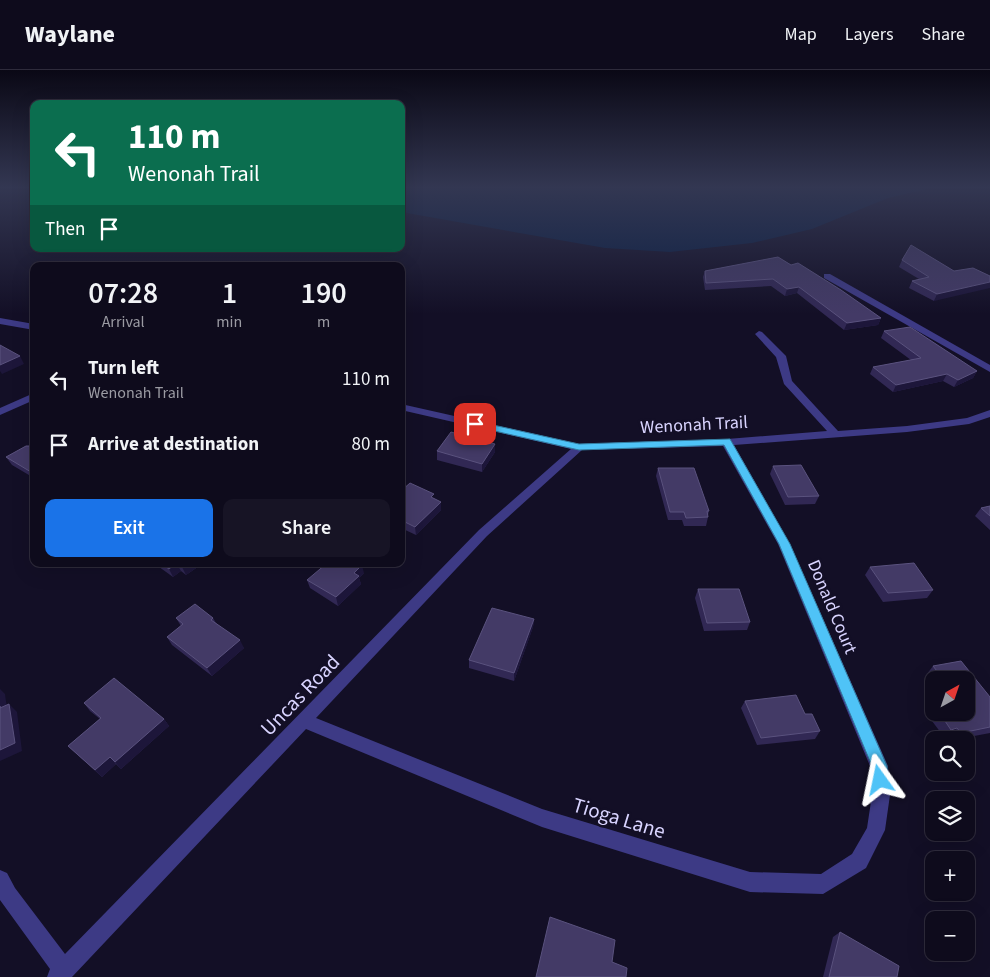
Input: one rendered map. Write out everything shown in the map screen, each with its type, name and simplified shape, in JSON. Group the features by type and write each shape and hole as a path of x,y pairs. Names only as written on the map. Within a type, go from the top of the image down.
{"street":[{"path":"827,276 990,369"},
{"path":"0,321 30,326"},
{"path":"759,334 781,356 787,382 835,434"},
{"path":"0,412 30,398"},
{"name":"Wenonah Trail","path":"405,408 579,447 727,442 907,429 968,421 990,413"},
{"name":"Donald Court","path":"727,442 784,544 879,766 881,795"},
{"name":"Uncas Road","path":"60,974 483,534 579,447"},
{"name":"Tioga Lane","path":"305,721 542,818 750,882 823,884 859,861 876,830 881,795"},
{"path":"0,880 60,974"}],"water":[{"path":"499,229 811,229 752,243 670,252 605,248"}],"building":[{"path":"911,245 954,271 973,268 990,276 990,282 937,294 912,281 929,277 902,260"},
{"path":"778,257 791,265 798,263 881,318 847,323 799,287 787,289 773,279 706,283 705,271"},
{"path":"910,327 977,371 958,380 947,374 896,385 873,367 921,358 884,331"},
{"path":"0,345 20,356 0,365"},
{"path":"451,432 495,444 482,464 437,451"},
{"path":"26,446 30,446 30,471 6,457"},
{"path":"801,465 819,496 788,497 773,466"},
{"path":"658,468 694,468 709,511 707,511 708,517 686,518 684,512 670,512"},
{"path":"410,483 434,494 431,497 441,502 415,527 405,522 405,487"},
{"path":"990,506 990,516 981,508"},
{"path":"914,563 933,590 888,593 870,567"},
{"path":"322,567 360,567 354,573 359,576 336,597 307,580"},
{"path":"698,589 739,589 750,622 707,623"},
{"path":"195,604 213,618 211,620 240,640 207,668 167,637 183,624 176,618"},
{"path":"492,608 534,619 514,673 469,660"},
{"path":"961,661 969,671 937,671 933,666"},
{"path":"114,678 164,719 115,762 110,757 95,770 68,746 101,718 84,703"},
{"path":"975,678 990,697 990,727 971,731 959,731 957,728 951,730 945,721 975,721"},
{"path":"796,695 805,714 812,714 820,731 761,738 745,701"},
{"path":"9,704 15,743 0,750 0,708"},
{"path":"550,917 615,940 612,962 627,968 626,977 536,977"},
{"path":"840,932 899,966 897,977 829,977"}],"route":[{"path":"475,424 579,447 727,442 784,544 879,766 880,780"}]}
